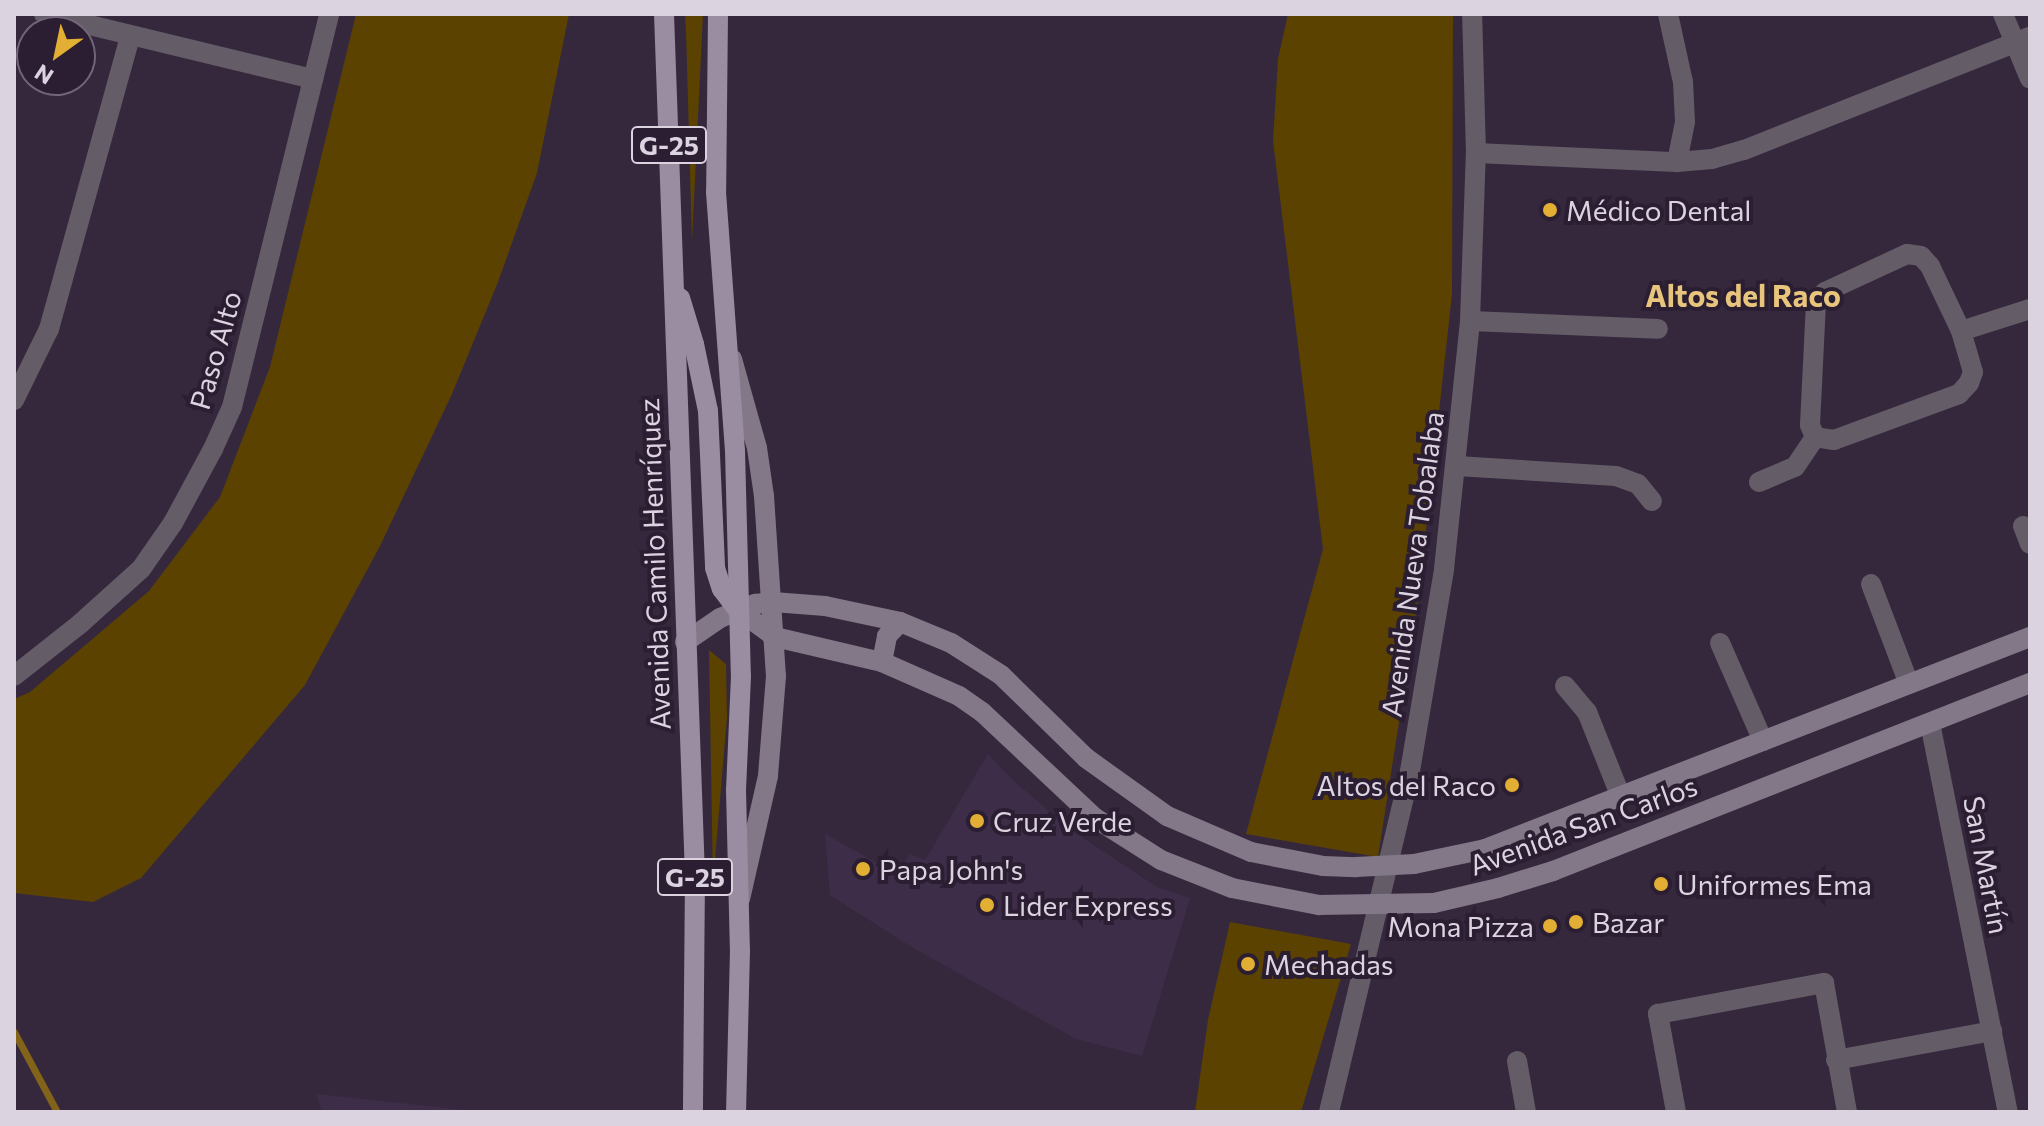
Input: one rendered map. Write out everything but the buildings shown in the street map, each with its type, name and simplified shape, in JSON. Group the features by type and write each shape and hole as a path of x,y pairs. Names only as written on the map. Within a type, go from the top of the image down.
{"main road":[{"name":"Avenida Camilo Henríquez","path":"664,14 695,904 693,1112"},
{"name":"G-25","path":"718,14 716,192 736,465 741,676 736,790 739,906 736,1112"},
{"path":"673,276 694,344 708,411 715,568 722,589 738,610"},
{"path":"728,344 757,448 775,637 773,736 768,776 739,906"},
{"name":"Avenida San Carlos","path":"685,642 738,610 773,602 838,608 900,622 951,643 1001,675 1112,779 1194,830 1251,852 1287,860 1323,866 1389,866 1485,849 2030,637"},
{"name":"Avenida San Carlos","path":"738,610 775,637 882,662 934,682 982,712 1095,818 1161,860 1208,880 1268,898 1319,905 1434,903 1553,871 2030,683"},
{"path":"882,662 887,636 900,622"}],"street":[{"path":"44,14 313,79"},
{"name":"Paso Alto","path":"14,676 81,623 141,569 173,523 213,449 232,407 329,14"},
{"name":"Avenida Nueva Tobalaba","path":"1329,1112 1346,1030 1389,866 1428,674 1457,466 1470,321 1476,153 1472,14"},
{"path":"1668,14 1683,82 1685,122 1677,162"},
{"path":"2003,14 2023,40 2030,79"},
{"path":"14,400 49,329 130,37"},
{"path":"1476,153 1677,162 1712,159 1744,150 2023,40"},
{"path":"1907,254 1921,256 1930,266 1961,331 1973,372 1959,394 1834,440 1815,437 1810,425 1816,301 1825,292 1907,254"},
{"path":"1961,331 2030,309"},
{"path":"1470,321 1658,329"},
{"path":"1759,482 1795,467 1815,437"},
{"path":"1457,466 1616,476 1638,484 1652,501"},
{"path":"1871,584 1909,684"},
{"path":"1720,643 1763,741"},
{"path":"1565,686 1587,712 1621,797"},
{"name":"San Martín","path":"1930,723 2008,1112"},
{"path":"1676,1112 1658,1014 1824,983 1847,1112"},
{"path":"1836,1060 1992,1031"},
{"path":"1517,1061 1526,1112"}],"shaded area":[{"path":"356,14 569,14 537,173 498,282 452,394 380,546 305,685 141,878 93,902 14,893 14,699 30,692 149,591 220,497 270,367"},
{"path":"685,14 703,14 692,241 686,32"},
{"path":"1288,14 1453,14 1452,294 1419,593 1378,857 1246,834 1323,549 1273,141 1278,59"},
{"path":"709,650 726,664 727,717 713,882"},
{"name":"Lider Express","path":"988,754 1015,782 1071,830 1157,887 1190,898 1142,1056 1076,1039 910,946 830,895 825,834 897,874 910,854 925,860"},
{"path":"1230,922 1351,944 1301,1112 1195,1112 1208,1020"},
{"path":"316,1094 483,1112 322,1112"}],"waterway":[{"path":"14,1032 57,1112"}],"place":[{"name":"Médico Dental","path":"1550,210"},
{"name":"Altos del Raco","path":"1512,785"},
{"name":"Cruz Verde","path":"977,821"},
{"name":"Papa John's","path":"863,869"},
{"name":"Uniformes Ema","path":"1661,884"},
{"name":"Lider Express","path":"987,905"},
{"name":"Bazar","path":"1576,922"},
{"name":"Mona Pizza","path":"1550,926"},
{"name":"Mechadas","path":"1248,964"}],"district":[{"name":"Altos del Raco","path":"1743,295"}]}
